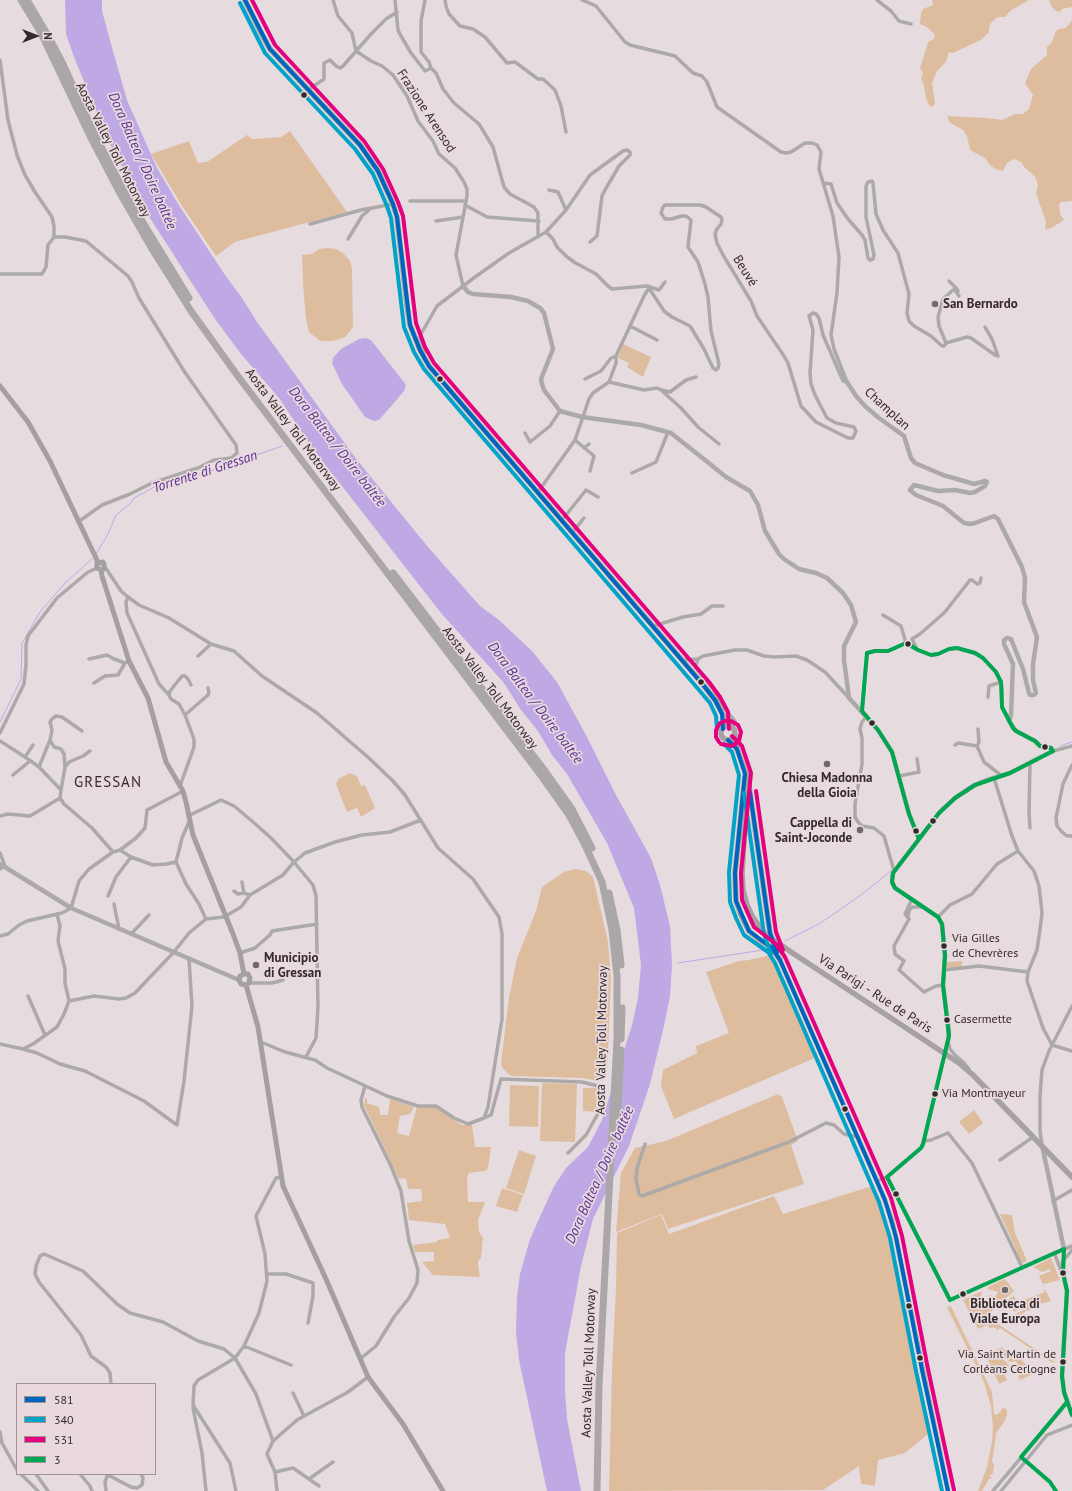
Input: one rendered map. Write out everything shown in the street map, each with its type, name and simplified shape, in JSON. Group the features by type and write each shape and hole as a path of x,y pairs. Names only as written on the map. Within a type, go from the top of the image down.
{"highway":[{"name":"Aosta Valley Toll Motorway","path":"21,0 41,33 90,138 121,195 152,249 191,311 237,375 542,777 569,815 602,882 612,930 618,976 601,1491"},
{"name":"Aosta Valley Toll Motorway","path":"28,0 56,51 95,135 125,193 197,311 242,375 545,772 572,810 588,838 606,880 613,906 620,952 622,976 622,1025 607,1280 599,1386 597,1491"}],"main road":[{"path":"245,0 262,36 270,49 368,155 378,171 393,204 399,230 408,315 413,334 423,356 439,378 709,691 722,714 735,732 737,749 745,771 750,795 770,933 776,950"},
{"path":"1,389 28,422 46,455 100,567 127,662 148,698 166,762 181,789 186,802 189,822 193,835 240,953 244,974"},
{"path":"722,714 722,736 737,749"},
{"path":"723,729 726,727 731,727"},
{"path":"728,740 732,740 735,735"},
{"path":"745,771 735,873 736,901 749,930 772,948 780,960"},
{"name":"Via Parigi - Rue de Paris","path":"745,771 747,805 742,874 743,890 752,916 765,934 945,1053 973,1075 1072,1177"},
{"path":"767,944 771,943 772,941"},
{"path":"244,974 240,976 238,980 241,984 248,984"},
{"path":"244,974 249,976 248,984 261,1042 282,1186 326,1279 368,1377 403,1424 443,1491"}],"street":[{"path":"334,0 338,16 352,33 356,51"},
{"name":"Frazione Arensod","path":"395,0 398,30 411,53 425,71 431,68 436,73 443,89 457,105 479,124 493,147 504,187 510,194 534,206 538,213 539,221"},
{"path":"425,0 421,21 421,52 431,68"},
{"path":"445,0 449,14 460,26 473,29 485,37 507,63 515,62 538,79 543,79 555,90 561,106 566,132"},
{"path":"582,0 596,6 626,42 675,56 693,73 702,76 707,82 717,107 782,152 791,152 805,144 812,143 817,145 821,152 819,169 833,216 840,258 831,335 834,349 847,382"},
{"path":"877,0 891,11 899,21 911,24"},
{"path":"308,90 324,79 324,63 330,60 340,68 343,66 386,19 397,12"},
{"name":"Frazione Arensod","path":"356,51 388,70 399,82 418,121 433,141 439,154 461,175 467,189 466,203 456,255 463,286"},
{"path":"0,60 8,120 17,155 25,175 52,216 54,226 54,237 48,245 46,267 42,274 0,274"},
{"path":"423,356 425,351 420,337 437,306 510,253 546,232 566,210 590,175 623,151 627,150 630,152 630,155 619,166 604,190 597,236 590,242"},
{"path":"824,183 831,184 837,203 865,240 868,258 870,260 873,259 874,255 866,217 866,186 868,182 873,183 876,214 883,230 898,253 908,287 909,294 907,313 909,321 914,326 931,336 942,346 946,343 967,337 971,338 998,356 992,339 985,328"},
{"path":"549,190 558,192 566,210"},
{"path":"410,201 466,203 487,217 539,221 538,237"},
{"path":"310,224 361,210 369,210 393,204"},
{"name":"Beuvé","path":"649,288 664,311 690,326 704,349 713,368 717,370 719,364 711,331 707,290 700,266 688,247 691,220 686,216 665,219 662,217 661,213 663,207 667,205 704,206 721,217 722,224 717,229 715,234 717,243 723,256 751,301 757,316 788,362 801,406 816,422 848,438 853,438 856,431 854,427 836,423 827,418 814,395 810,373 813,330 810,316 813,313 819,318 823,335 831,355 843,381 847,382"},
{"path":"348,239 362,216 369,210"},
{"path":"436,221 463,217"},
{"path":"546,232 566,256 596,274 612,289 647,286 649,288 659,290 665,282"},
{"path":"54,237 65,237 86,241 128,276 138,298 184,371 236,445 237,449 237,453 231,458 214,460 198,468 152,483 102,506 78,522"},
{"path":"946,343 938,326 938,317 943,299 953,290 955,290 959,296 957,289 949,281"},
{"path":"463,286 468,292 474,294 511,297 528,301 540,308 544,313 553,349 541,379 544,390 560,410 584,417 641,425 668,432 678,438 726,477 750,491 758,505 765,531 779,554 799,569 816,573 827,578 838,587 851,605 856,626 848,636 844,646 848,698"},
{"path":"538,492 575,440 589,399 593,393 608,382 616,363 616,356 649,288"},
{"path":"630,326 657,340"},
{"path":"585,379 601,371 612,358 616,356"},
{"path":"608,382 644,390 657,388 670,392 686,380 696,377"},
{"name":"Champlan","path":"847,382 856,396 866,407 878,418 904,436 911,458 915,463 943,475 974,484 985,481 987,483 975,492 970,493 955,490 938,491 914,485 910,488 911,492 943,506 964,523 975,523 994,516 998,519 1022,567 1025,578 1024,602 1037,637 1033,664 1033,680 1036,693 1034,695 1029,693 1023,669 1011,639 1007,638 1004,640 1004,644 1013,664 1011,715 1009,721"},
{"path":"661,390 681,408 698,427 719,444"},
{"path":"525,433 530,442 550,426 560,410"},
{"path":"632,473 656,462 668,432"},
{"path":"575,440 594,456 590,471"},
{"path":"584,448 589,444"},
{"path":"562,520 586,490 598,497"},
{"path":"572,533 584,518"},
{"path":"0,733 24,684 26,645 28,636 57,598 88,572 100,567 121,591 139,605 169,618 211,644 234,651 262,676 322,717 393,781 405,795 438,848 473,879 499,917 502,934 502,1019 489,1100 484,1118"},
{"path":"918,650 912,639 945,612 970,580 977,584 980,583 981,578"},
{"path":"0,936 8,934 19,925 27,921 62,914 71,908 79,880 89,869 114,852 120,850 136,838 145,828 146,810 181,789 194,747 194,739 179,704 171,699 159,684 127,613 126,602 128,597"},
{"path":"653,626 683,617 701,614 712,606 723,606"},
{"path":"883,615 901,626 906,643 918,650 936,655 949,649 957,648 975,653 983,658 996,672 1001,682 1002,707 1016,731 1028,737 1040,746 1051,748 1053,751"},
{"path":"862,711 867,653 888,651 906,643"},
{"path":"198,656 211,644"},
{"path":"683,660 698,659 703,656 735,650 747,650 764,656 796,656 807,660 825,672 848,698 862,711 882,735 892,752 908,814 919,838"},
{"path":"89,659 107,655 114,659 127,662 118,675 105,676 94,683"},
{"path":"698,659 696,668 713,689 725,709 734,720 731,727"},
{"path":"169,695 170,691 182,676 185,676 191,685"},
{"path":"988,697 989,686 1001,682"},
{"path":"185,715 208,695 208,688"},
{"path":"39,767 50,740 52,730 50,722 56,716 62,717 82,732"},
{"path":"866,717 862,722 860,729 862,738 862,767 858,778 855,817 862,826 874,828 884,836 894,870"},
{"path":"978,729 977,746 984,762 1001,775"},
{"path":"50,740 54,747 61,749 64,754 65,767 60,798 64,804 92,828 114,852"},
{"path":"0,741 39,767 61,790"},
{"path":"25,757 33,745"},
{"path":"955,745 977,746"},
{"path":"877,1181 887,1177 921,1148 924,1141 949,1032 942,984 945,956 942,924 938,917 895,888 892,876 894,870 939,812 955,798 975,785 1030,764 1053,751 1072,746"},
{"path":"65,767 69,762 90,751"},
{"path":"899,776 919,772 917,759"},
{"path":"13,775 30,761"},
{"path":"1030,764 1030,828"},
{"path":"1072,765 1063,784 1056,818 1057,826 1062,832 1067,836 1072,836"},
{"path":"994,778 1018,851 1037,876 1039,886 1042,913 1038,950 1028,972 1027,981 1047,1037 1052,1045 1072,1051"},
{"path":"0,816 8,814 30,816 60,798"},
{"path":"188,816 222,800 234,806 252,821 294,862 312,885 316,896 316,964 319,991 316,1038 306,1057"},
{"path":"69,1001 94,996 119,999 126,998 135,993 174,952 189,933 206,919 226,916 241,907 250,895 283,875 305,852 362,835 390,832 421,820"},
{"path":"189,822 182,838 176,862 186,884 199,904 206,919"},
{"path":"120,850 131,857 153,865 176,862"},
{"path":"938,917 950,905 972,894 997,864 1018,851"},
{"path":"0,853 2,866 71,908 238,980"},
{"path":"108,896 116,877 131,857"},
{"path":"242,882 244,893"},
{"path":"234,891 238,894 244,893 250,895"},
{"path":"909,919 906,914 912,899"},
{"path":"114,904 119,929"},
{"path":"924,907 912,907 908,914 909,919 894,946 895,954 904,961 899,970 924,992 942,984"},
{"path":"23,1049 57,1027 69,1001 65,984 65,969 58,941 60,926 57,914"},
{"path":"131,934 149,915"},
{"path":"240,953 255,948 270,935 272,931 317,924"},
{"path":"776,950 877,1181 892,1219 948,1491"},
{"path":"0,1044 37,1053 60,1064 84,1071 144,1101 177,1125 184,1081 192,1006 189,959"},
{"path":"944,970 979,966 1028,972"},
{"path":"248,984 272,983 283,980 281,971"},
{"path":"28,996 45,1035"},
{"path":"1064,1279 1064,1249 1053,1201 1040,1131 1041,1085 1042,1070 1052,1045 1072,1006"},
{"path":"948,1041 950,1049 955,1056 964,1063 973,1075"},
{"path":"261,1042 285,1052 306,1057 387,1096 418,1106 436,1106 454,1118 468,1124 491,1115 501,1079 582,1082 602,1087 600,1110 586,1135 568,1153"},
{"path":"360,1359 376,1346 394,1317 409,1298 417,1283 418,1270 409,1241 401,1190 362,1107 361,1100 365,1086"},
{"path":"645,1144 637,1168 636,1179 639,1194 642,1196 789,1142 826,1123 834,1124 844,1134 858,1137"},
{"path":"924,1141 931,1140 948,1133 972,1163 1022,1267"},
{"path":"1000,1160 1034,1137"},
{"path":"206,1491 202,1453 193,1405 194,1386 198,1380 235,1358 244,1346 259,1313 267,1274 265,1254 256,1216 276,1178 280,1177"},
{"path":"887,1177 950,1300 1072,1246"},
{"path":"1053,1201 1072,1190"},
{"path":"1063,1261 1072,1250"},
{"path":"1056,1252 1067,1291 1062,1376 1067,1402 1072,1415"},
{"path":"111,1383 110,1373 106,1367 91,1356 81,1335 39,1282 36,1274 36,1266 40,1256 44,1254 83,1270 117,1304 130,1313 163,1322 198,1341 224,1349 235,1358 256,1394 273,1441"},
{"path":"1049,1255 1056,1256 1063,1261"},
{"path":"267,1274 286,1274 313,1283 313,1296 308,1323"},
{"path":"244,1346 291,1365"},
{"path":"277,1491 275,1472 267,1454 273,1441 304,1416 348,1392 368,1377"},
{"path":"293,1393 304,1416"},
{"path":"993,1491 1067,1402"},
{"path":"193,1405 230,1463 236,1491"},
{"path":"1001,1491 1047,1435 1072,1425"},
{"path":"0,1432 2,1444 16,1468"},
{"path":"1021,1457 1050,1482 1056,1491"},
{"path":"309,1479 333,1462"},
{"path":"275,1472 293,1468 319,1486"},
{"path":"22,1475 38,1491"},
{"path":"37,1475 48,1491"},
{"path":"81,1475 90,1486 92,1491"},
{"path":"106,1491 105,1482 107,1476 131,1487 137,1488 142,1485 143,1478 142,1475"}],"shaded area":[{"path":"932,0 1029,0 1010,11 1005,17 998,17 995,19 990,24 989,32 981,40 953,53 949,52 946,62 937,71 932,83 935,104 932,107 929,105 926,98 921,79 923,72 920,68 928,42 934,39 935,35 927,27 920,24 923,9 933,5"},
{"path":"1049,0 1072,0 1072,7 1062,9 1060,12 1056,11 1051,6"},
{"path":"1072,20 1072,201 1061,202 1059,205 1060,214 1064,220 1045,230 1046,222 1036,193 1038,186 1036,178 1021,162 1014,159 1007,163 1003,171 995,169 985,158 970,150 967,136 963,130 950,123 947,116 1002,120 1015,114 1023,114 1029,109 1033,95 1025,83 1031,69 1047,55 1047,47 1052,42 1056,31 1066,28"},
{"path":"290,131 347,212 235,242 216,256 182,206 151,154 189,141 198,163 207,162 247,135 252,139 281,137"},
{"path":"319,249 336,249 344,254 350,261 352,269 353,327 345,337 333,341 320,341 309,332 306,319 302,255 312,254"},
{"path":"623,344 651,357 643,377 627,367 629,363 618,358"},
{"path":"350,773 357,776 361,786 365,785 375,808 361,817 357,808 347,812 336,784 338,779"},
{"path":"575,869 586,871 593,877 608,942 611,979 606,1078 600,1081 582,1078 513,1076 508,1074 502,1067 501,1063 509,998 517,958 536,911 542,887 564,872"},
{"path":"771,955 817,1057 674,1119 661,1086 663,1070 697,1053 696,1046 729,1033 706,972 739,961"},
{"path":"962,961 962,967 947,968 947,962"},
{"path":"542,1083 577,1084 575,1142 540,1141"},
{"path":"510,1085 539,1086 538,1127 509,1126"},
{"path":"583,1088 597,1088 596,1112 583,1111"},
{"path":"778,1094 782,1097 798,1141 791,1145 804,1184 668,1229 662,1214 616,1232 621,1173 635,1148 666,1141"},
{"path":"365,1098 367,1099 367,1103 379,1107 380,1115 388,1115 390,1099 414,1107 410,1114 400,1116 397,1133 409,1136 417,1107 435,1107 462,1125 472,1125 475,1147 491,1147 488,1168 485,1171 469,1173 467,1179 468,1202 485,1202 478,1220 479,1232 483,1238 481,1258 478,1261 480,1277 433,1275 422,1262 434,1261 434,1252 415,1252 413,1245 437,1242 437,1240 450,1238 445,1224 409,1220 407,1203 422,1201 421,1189 408,1189 406,1178 399,1179 364,1105"},
{"path":"974,1110 983,1123 969,1134 959,1122"},
{"path":"519,1150 536,1156 524,1194 506,1188"},
{"path":"872,1186 885,1219 928,1434 905,1453 878,1460 875,1486 861,1484 859,1466 823,1490 609,1491 617,1233 661,1215 669,1234 774,1196 783,1214"},
{"path":"502,1188 523,1195 517,1212 496,1206"},
{"path":"1000,1214 1012,1215 1015,1233 1027,1261 1023,1263 1021,1262"},
{"path":"1051,1258 1060,1280 1043,1284 1039,1276 1051,1271 1050,1269 1042,1272 1033,1267"},
{"path":"1005,1279 1014,1291 986,1316 990,1321 992,1320 1056,1363 1051,1362 1000,1328 998,1330 993,1327 990,1329 988,1325 978,1329 963,1300 982,1292 979,1306 987,1306 990,1309 993,1303 988,1298 989,1295 995,1297 998,1292 988,1289 988,1287"},
{"path":"1044,1289 1051,1301 1040,1304 1040,1306 1026,1311 1016,1319 1014,1315 1025,1309 1022,1301 1045,1292"},
{"path":"1014,1296 1021,1308 1014,1312 1007,1300"},
{"path":"951,1306 992,1392 994,1414 996,1415 1000,1412 1003,1407 1007,1410 1007,1415 1004,1422 996,1433 992,1462 994,1464 993,1473 990,1476 992,1478 989,1479 982,1491 978,1491 987,1467 992,1442 993,1428 991,1406 984,1382 947,1307"},
{"path":"1002,1347 1011,1356 1014,1354 1036,1373 1020,1380 1018,1376 1022,1373 1016,1361 1010,1362 1002,1355 992,1352"},
{"path":"989,1355 1002,1358 1008,1364 1009,1366 1002,1370 1007,1380 999,1384 986,1356"}],"water":[{"name":"Dora Baltea / Doire baltée","path":"65,0 102,0 102,11 127,100 157,168 180,207 257,322 357,460 428,547 480,606 499,620 532,651 557,682 651,858 660,885 670,926 672,965 670,996 650,1084 629,1146 593,1219 581,1266 565,1353 567,1419 581,1491 547,1491 519,1360 516,1332 517,1297 520,1274 530,1239 553,1188 566,1168 588,1147 602,1120 632,1025 638,998 641,965 634,908 607,843 567,774 552,755 538,731 521,710 504,683 441,613 313,449 279,398 241,354 215,319 148,215 108,140 74,57 66,34"},
{"path":"366,338 371,340 406,385 404,391 379,420 374,421 365,417 342,384 332,363 333,358 341,349 359,339"}],"waterway":[{"name":"Torrente di Gressan","path":"296,437 303,433"},
{"name":"Torrente di Gressan","path":"96,554 107,536 116,515 132,502 134,498 156,486 217,469 282,446"},
{"name":"Torrente di Gressan","path":"0,722 21,679 22,643 40,612 65,583 93,558"},
{"path":"1060,746 1072,742"},
{"path":"979,781 987,778"},
{"path":"962,791 972,784"},
{"path":"939,810 947,803"},
{"path":"785,941 819,924 861,895 891,871"},
{"path":"678,963 763,950"}],"transit line":[{"name":"581","path":"245,0 270,49 360,145 378,171 393,204 397,217 410,325 420,350 429,366 704,686 715,700 722,714 723,729"},
{"name":"531","path":"252,0 275,45 364,141 383,169 403,216 416,323 425,347 434,363 709,682 720,697 728,712 729,729"},
{"name":"340","path":"240,3 265,53 355,149 373,174 391,218 404,327 414,352 424,369 710,703 716,716 717,729"},
{"name":"3","path":"887,1177 921,1148 923,1144 949,1036 943,985 945,956 942,924 938,917 895,888 892,882 893,873 939,813 955,798 975,785 1010,773 1053,751 1051,748 1040,746 1035,741 1013,728 1002,707 1001,682 996,672 983,658 975,653 957,648 931,655 906,643 888,651 875,651 867,653 862,711 878,730 892,752 909,814 919,839"},
{"name":"531","path":"719,742 716,737 716,730 720,723 731,721 738,725 741,732 739,741 732,746 721,744"},
{"name":"531","path":"732,736 742,746 751,773 741,873 742,900 754,927 776,944 785,957 891,1198 902,1236 928,1369 954,1490"},
{"name":"581","path":"728,740 737,749 745,774 735,873 736,901 749,931 772,948 780,960 885,1200 896,1237 922,1370 948,1491"},
{"name":"340","path":"724,744 732,752 739,775 729,872 730,902 744,935 768,952 775,963 879,1202 890,1238 916,1371 942,1491"},
{"name":"531","path":"756,791 776,932 783,950"},
{"name":"581","path":"750,792 770,933 777,952"},
{"name":"340","path":"744,793 764,934 771,954"},
{"name":"3","path":"887,1177 950,1300"},
{"name":"3","path":"950,1300 1064,1249 1063,1273 1067,1291 1062,1376 1064,1392 1072,1415"},
{"name":"3","path":"1056,1491 1050,1482 1021,1457 1067,1402"}],"place":[{"name":"San Bernardo","path":"935,304"},
{"name":"Chiesa Madonna della Gioia","path":"827,764"},
{"name":"Cappella di Saint-Joconde","path":"860,830"},
{"name":"Via Gilles de Chevrères","path":"944,946"},
{"name":"Municipio di Gressan","path":"256,965"},
{"name":"Casermette","path":"947,1020"},
{"name":"Via Montmayeur","path":"935,1094"},
{"name":"Biblioteca di Viale Europa","path":"1005,1290"},
{"name":"Via Saint Martin de Corléans Cerlogne","path":"1063,1362"}],"district":[{"name":"GRESSAN","path":"108,783"}]}
